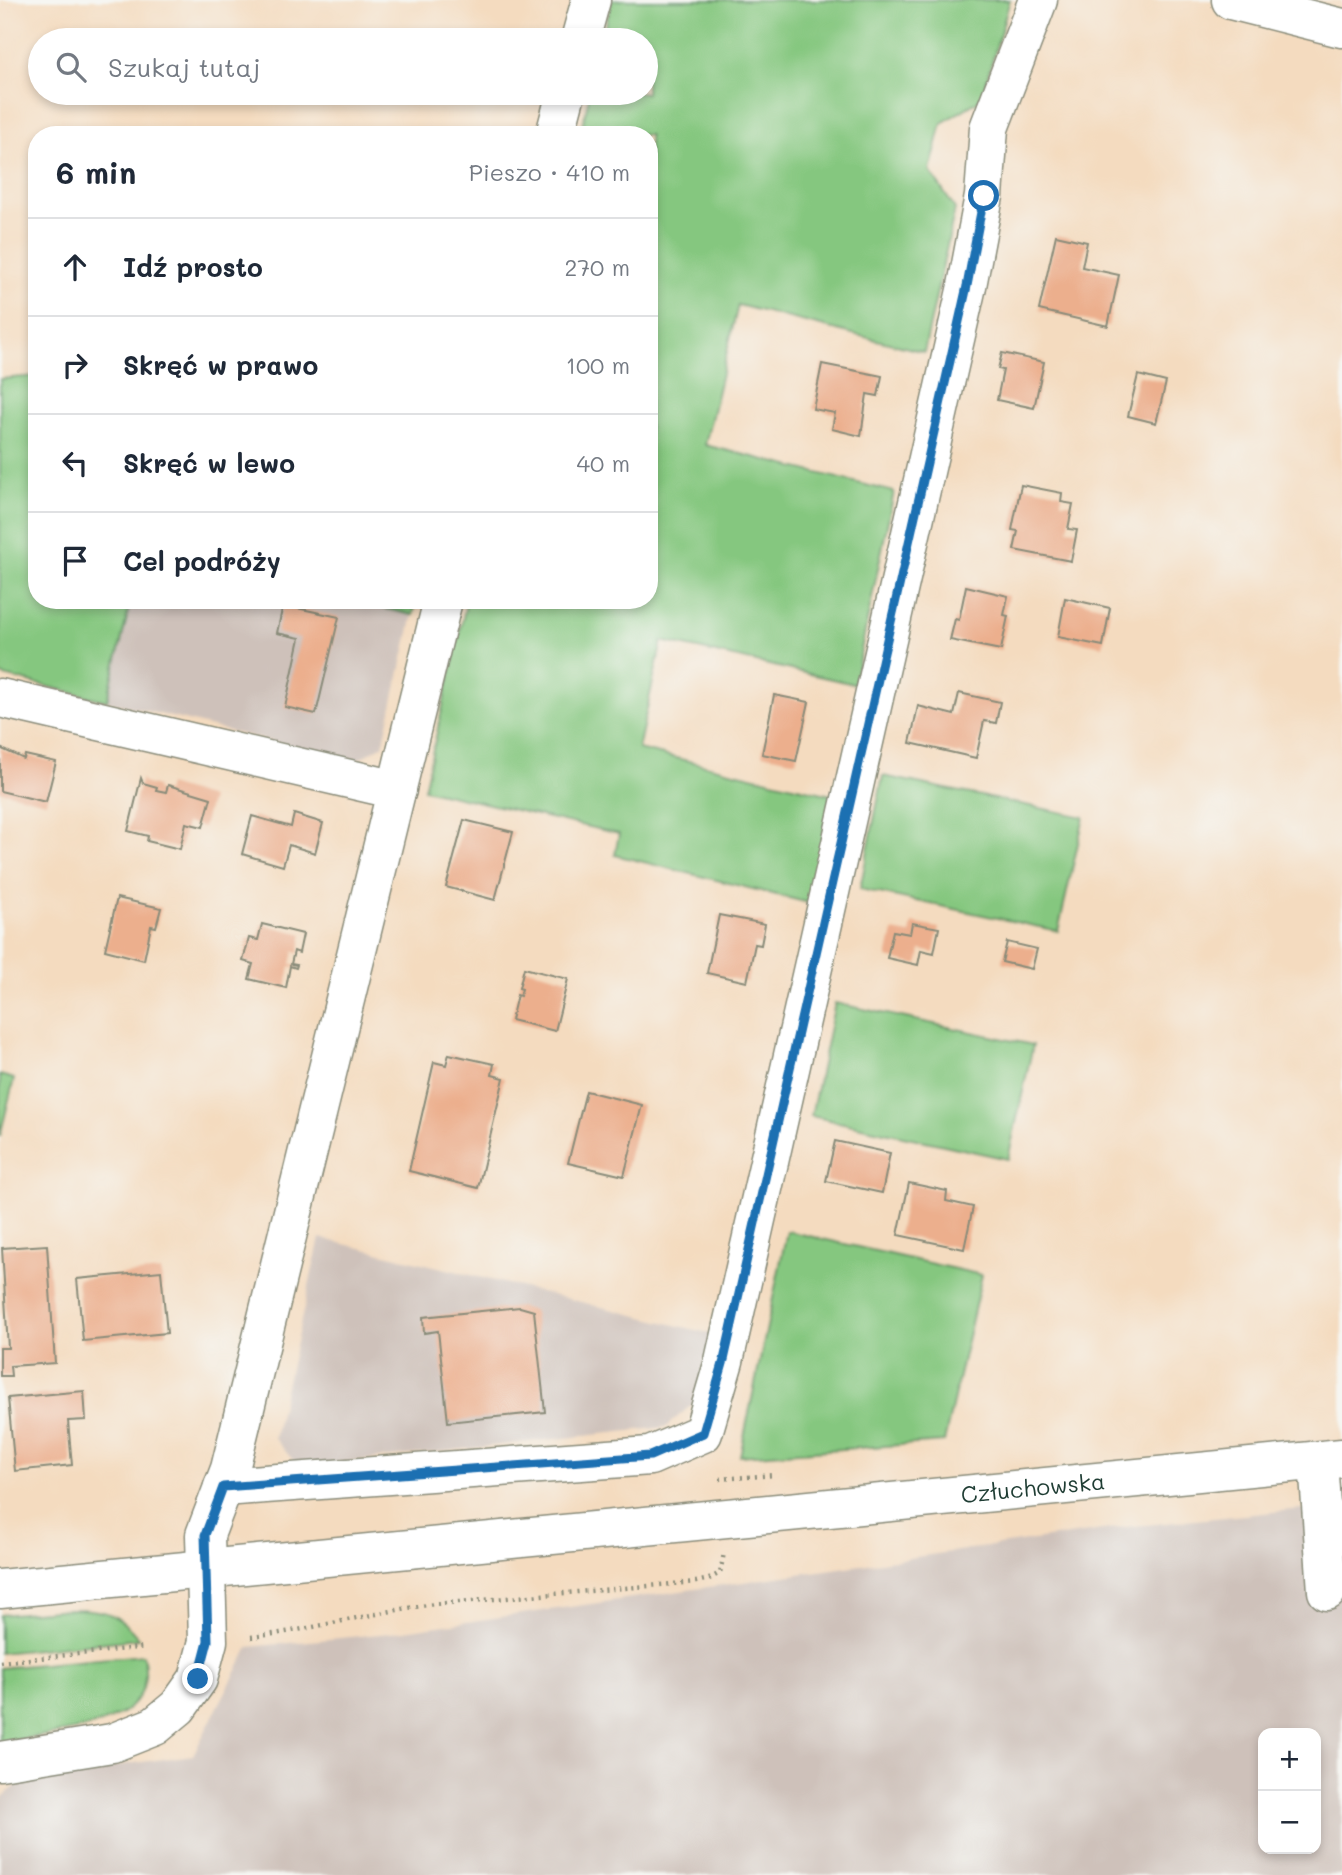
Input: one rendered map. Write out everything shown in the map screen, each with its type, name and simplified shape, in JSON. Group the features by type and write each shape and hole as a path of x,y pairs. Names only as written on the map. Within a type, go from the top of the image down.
{"street":[{"path":"583,28 591,0"},
{"path":"223,1487 650,1456 703,1433 727,1347 964,300 984,196 989,128 1038,0"},
{"path":"1231,0 1342,28"},
{"path":"557,126 563,105"},
{"path":"0,1761 112,1743 155,1726 178,1707 198,1679 208,1641 205,1535 223,1487 441,609"},
{"path":"0,698 397,790"},
{"path":"1327,1591 1330,1459"},
{"name":"Człuchowska","path":"0,1589 205,1569 724,1535 1330,1459"}],"path":[{"path":"251,1637 294,1632 398,1609 435,1604 696,1582 720,1573 724,1535"},
{"path":"0,1662 146,1647"}],"shaded area":[{"path":"129,609 387,609 413,615 383,745 354,762 107,701"},
{"path":"320,1238 716,1335 703,1395 666,1427 299,1467 274,1438"},
{"path":"1342,1505 1342,1875 0,1875 0,1799 26,1778 193,1755 249,1647 390,1633 1117,1528"}],"green space":[{"path":"612,0 1010,0 981,99 942,123 930,171 955,209 924,352 738,305 705,445 894,492 854,684 662,641 638,749 831,795 809,903 615,855 619,834 424,789 465,609 658,609 658,126 582,126 587,105 658,105 658,28 605,28"},
{"path":"28,377 28,609 129,609 107,701 0,675 0,379"},
{"path":"387,609 415,609 413,615"},
{"path":"883,776 1084,817 1058,931 860,889"},
{"path":"835,1003 1033,1045 1008,1159 811,1116"},
{"path":"0,1075 14,1079 0,1136"},
{"path":"787,1231 982,1275 944,1442 740,1456"},
{"path":"69,1609 109,1614 124,1623 139,1639 0,1653 0,1615"},
{"path":"143,1655 144,1682 136,1701 119,1715 96,1725 0,1744 0,1668"}],"building":[{"path":"1056,235 1087,242 1082,267 1119,275 1108,326 1039,310"},
{"path":"1002,353 1044,362 1034,408 997,400 1003,370 998,369"},
{"path":"822,364 882,376 878,396 867,394 861,436 832,429 835,413 813,409"},
{"path":"1138,375 1166,382 1156,423 1128,416"},
{"path":"1021,485 1062,493 1061,502 1073,504 1068,529 1077,530 1071,561 1014,550 1018,531 1012,530"},
{"path":"966,586 1008,596 1004,615 1008,616 1001,650 950,640 955,619 959,620"},
{"path":"1065,598 1110,608 1103,646 1058,637"},
{"path":"282,609 302,609 339,617 316,714 285,707 300,638 277,633"},
{"path":"959,693 1000,702 996,723 984,721 976,758 910,743 918,706 954,715"},
{"path":"774,695 809,702 796,761 762,754"},
{"path":"0,748 24,759 25,755 56,762 46,802 0,791"},
{"path":"141,778 143,783 157,787 156,790 166,792 168,785 211,798 203,827 186,823 180,849 147,841 148,836 128,831"},
{"path":"294,814 323,823 315,853 289,845 283,866 242,854 252,816 291,827"},
{"path":"464,820 513,832 495,900 446,887"},
{"path":"117,898 161,908 156,927 151,926 144,960 105,950"},
{"path":"719,915 765,924 761,945 755,944 747,982 707,973"},
{"path":"912,923 939,928 934,953 921,950 918,965 887,958 893,931 910,934"},
{"path":"262,924 303,934 299,953 294,951 291,964 297,965 296,968 290,966 286,988 249,979 253,964 243,961 249,938 258,940"},
{"path":"1007,942 1037,949 1032,969 1002,962"},
{"path":"524,968 568,979 555,1031 511,1020 517,995 520,996 522,989 519,988"},
{"path":"449,1054 494,1064 492,1075 504,1078 478,1188 409,1171 434,1062 446,1065"},
{"path":"586,1091 642,1105 624,1176 568,1163"},
{"path":"835,1141 890,1153 882,1193 826,1181"},
{"path":"909,1183 947,1191 946,1201 973,1207 964,1249 898,1235"},
{"path":"47,1245 55,1363 10,1366 11,1376 0,1376 0,1348 8,1348 2,1248"},
{"path":"161,1271 167,1333 83,1341 77,1279"},
{"path":"520,1307 534,1311 545,1412 448,1422 438,1331 424,1333 423,1317"},
{"path":"84,1391 86,1420 68,1421 72,1465 15,1471 8,1398"}],"route":[{"path":"198,1679 208,1641 205,1535 223,1487 650,1456 703,1433 724,1360 967,286 984,196"}]}
